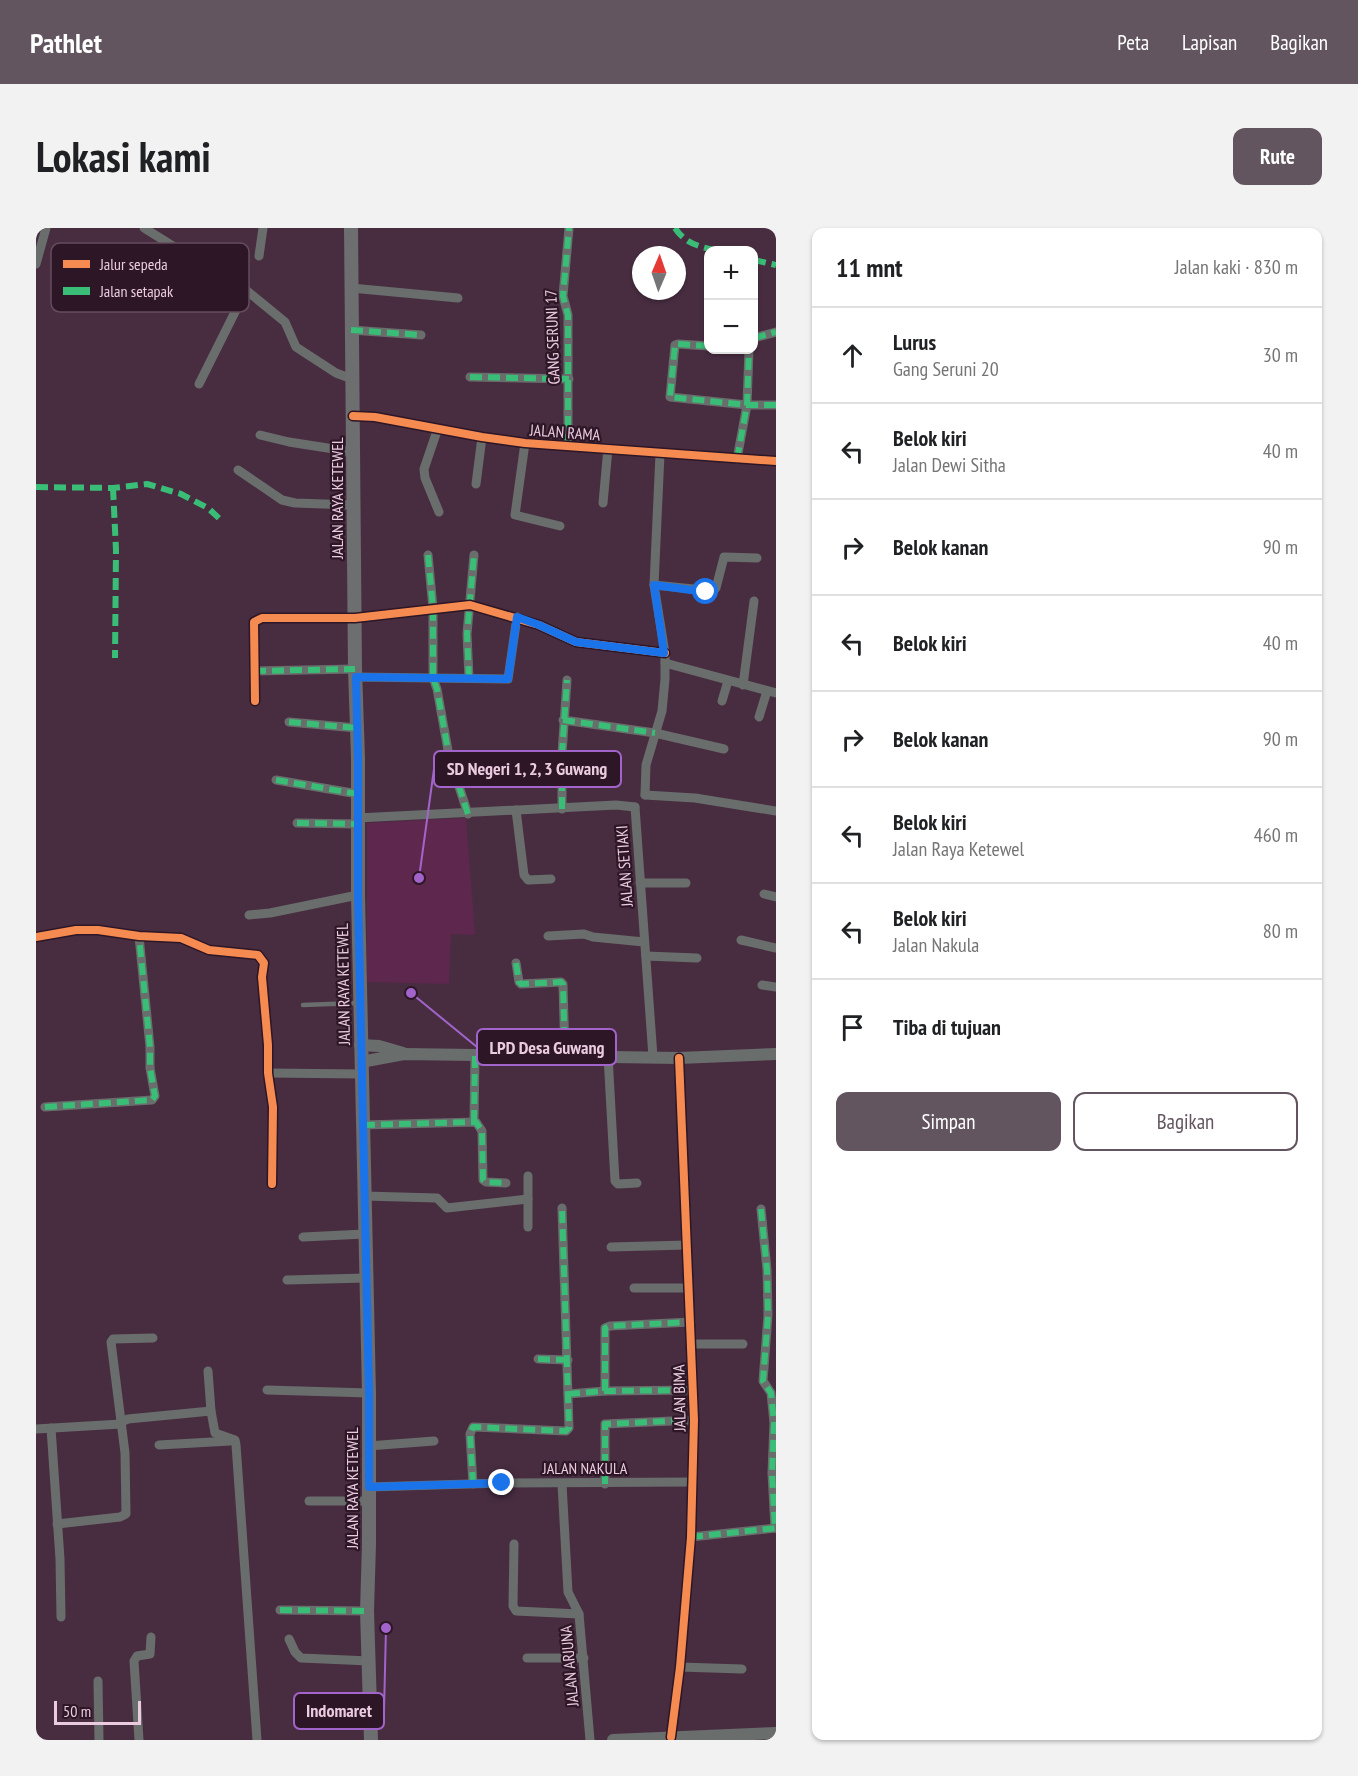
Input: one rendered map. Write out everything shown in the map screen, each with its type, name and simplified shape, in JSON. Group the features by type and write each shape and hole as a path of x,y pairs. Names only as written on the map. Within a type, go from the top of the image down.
{"main road":[{"name":"JALAN RAYA KETEWEL","path":"351,228 360,1045 369,1393 367,1611 371,1740"}],"street":[{"path":"36,264 46,228"},
{"path":"144,228 168,243"},
{"path":"259,256 263,228"},
{"name":"GANG SERUNI 17","path":"568,446 568,315 563,296 569,228"},
{"path":"351,288 458,298"},
{"path":"249,292 285,322 296,347 336,373 352,379"},
{"path":"199,384 235,312"},
{"path":"351,330 421,335"},
{"path":"758,337 776,332"},
{"path":"704,346 675,345 670,397 747,405 776,405"},
{"path":"737,459 747,405 749,354"},
{"path":"470,377 569,379"},
{"name":"JALAN RAMA","path":"353,416 375,417 525,443 776,461"},
{"path":"438,428 424,469 425,478 439,512"},
{"path":"260,435 353,452"},
{"path":"476,484 482,437"},
{"path":"525,443 515,514 560,526"},
{"path":"603,503 608,448"},
{"path":"635,807 645,795 646,765 662,711 665,663 654,585 660,454"},
{"path":"238,470 282,500 353,505"},
{"path":"428,555 433,608 433,678 449,756 468,814"},
{"path":"469,678 467,634 474,555"},
{"path":"654,585 713,591 716,588 724,557 757,558"},
{"path":"743,685 754,601"},
{"path":"255,701 254,621 257,619 355,618 470,605 517,617 576,642 664,653"},
{"path":"254,671 356,673 433,678 509,678 517,617"},
{"path":"665,663 771,692 759,717"},
{"path":"562,809 563,720 567,680"},
{"path":"722,701 728,681"},
{"path":"563,720 655,733 724,749"},
{"path":"289,722 357,729"},
{"path":"276,780 358,794"},
{"path":"645,795 695,798 776,811"},
{"name":"JALAN SETIAKI","path":"297,823 616,805 635,807 653,1057"},
{"path":"516,810 524,875 528,880 551,879"},
{"path":"640,883 686,883"},
{"path":"764,894 776,897"},
{"path":"249,915 270,913 358,895"},
{"path":"36,937 86,929 138,936 181,938 210,950 258,955 264,963 262,977 268,1073 273,1107 272,1184"},
{"path":"548,936 584,934 597,938 644,942"},
{"path":"45,1107 152,1100 155,1096 150,1068 150,1047 138,936"},
{"path":"741,940 776,948"},
{"path":"646,956 697,958"},
{"path":"516,963 519,984 561,982 563,984 565,1056"},
{"path":"762,985 776,987"},
{"path":"360,1045 379,1046 404,1054 679,1058 776,1054"},
{"path":"268,1073 361,1068 404,1054"},
{"path":"474,1122 475,1054"},
{"path":"608,1056 615,1181 618,1184 638,1184"},
{"name":"JALAN BIMA","path":"676,1738 691,1538 694,1420 679,1058"},
{"path":"363,1125 474,1122 482,1131 483,1180 506,1183"},
{"path":"528,1176 528,1227"},
{"path":"364,1196 437,1198 447,1208 528,1199"},
{"path":"473,1484 471,1429 476,1427 566,1431 569,1426 562,1208"},
{"path":"691,1538 776,1528 772,1473 774,1424 771,1393 763,1381 768,1315 767,1270 761,1209"},
{"path":"303,1237 365,1234"},
{"path":"611,1247 687,1245"},
{"path":"287,1280 366,1278"},
{"path":"634,1288 689,1288"},
{"path":"605,1391 605,1328 691,1322"},
{"path":"57,1524 120,1517 126,1514 125,1453 111,1342 113,1339 153,1338"},
{"path":"692,1344 743,1344"},
{"path":"538,1359 568,1360"},
{"path":"207,1371 215,1433 236,1441"},
{"path":"267,1390 369,1393"},
{"path":"568,1394 605,1391 693,1390"},
{"path":"36,1429 121,1423 128,1419 211,1411"},
{"path":"605,1484 605,1424 694,1420"},
{"path":"51,1428 61,1617"},
{"path":"159,1445 236,1441"},
{"path":"236,1441 257,1740"},
{"path":"368,1446 434,1441"},
{"name":"JALAN NAKULA","path":"309,1502 473,1484 693,1482"},
{"name":"JALAN ARJUNA","path":"562,1484 568,1592 579,1614 590,1740"},
{"path":"514,1544 513,1606 516,1611 579,1614"},
{"path":"280,1610 367,1611"},
{"path":"139,1740 134,1661 137,1656 150,1654 151,1636"},
{"path":"289,1639 295,1652 301,1658 369,1661"},
{"path":"527,1658 584,1658"},
{"path":"680,1667 742,1669"},
{"path":"98,1682 99,1740"},
{"path":"613,1740 776,1733"}],"lane":[{"path":"303,1005 360,1003"}],"shaded area":[{"path":"466,818 475,935 451,934 449,984 367,982 367,823"}],"marked path":[{"path":"568,446 568,315 563,296 569,228"},
{"path":"675,228 683,237 704,248"},
{"path":"758,261 776,265"},
{"path":"351,330 421,335"},
{"path":"758,337 776,332"},
{"path":"704,346 675,345 670,397 747,405 776,405"},
{"path":"737,459 747,405 749,354"},
{"path":"470,377 569,379"},
{"path":"36,487 113,488 147,484 181,494 208,508 222,521"},
{"path":"113,488 116,550 115,658"},
{"path":"428,555 433,608 433,678 449,756 468,814"},
{"path":"469,678 467,634 474,555"},
{"path":"356,677 508,679 517,617"},
{"path":"254,671 355,669"},
{"path":"562,809 562,754 567,680"},
{"path":"563,720 655,733"},
{"path":"289,722 357,728"},
{"path":"276,780 358,794"},
{"path":"297,823 357,824"},
{"path":"45,1107 152,1100 155,1096 150,1068 139,936"},
{"path":"516,963 521,984 561,982 563,984 565,1056"},
{"path":"474,1122 475,1055"},
{"path":"363,1125 476,1122 482,1131 483,1180 506,1183"},
{"path":"473,1484 470,1434 473,1427 566,1431 569,1428 562,1208"},
{"path":"761,1209 767,1270 768,1315 763,1381 771,1393 774,1423 772,1473 775,1528"},
{"path":"605,1391 605,1328 691,1322"},
{"path":"538,1359 568,1360"},
{"path":"568,1394 605,1391 693,1390"},
{"path":"605,1484 605,1424 694,1420"},
{"path":"691,1537 776,1528"},
{"path":"280,1610 367,1611"}],"cycle path":[{"path":"353,416 375,417 525,443 776,461"},
{"path":"255,701 254,622 262,618 355,618 470,605 539,625 576,642 665,653"},
{"path":"36,937 76,930 98,930 139,936 181,938 209,950 258,955 264,963 262,977 268,1073 273,1107 272,1184"},
{"path":"671,1737 680,1667 691,1537 694,1420 679,1058"}],"place":[{"name":"SD Negeri 1, 2, 3 Guwang","path":"419,878"},
{"name":"LPD Desa Guwang","path":"411,993"},
{"name":"Indomaret","path":"386,1628"}],"route":[{"path":"502,1483 369,1487 369,1393 360,1045 356,677 508,679 517,617 576,642 664,653 654,585 706,592"}]}
